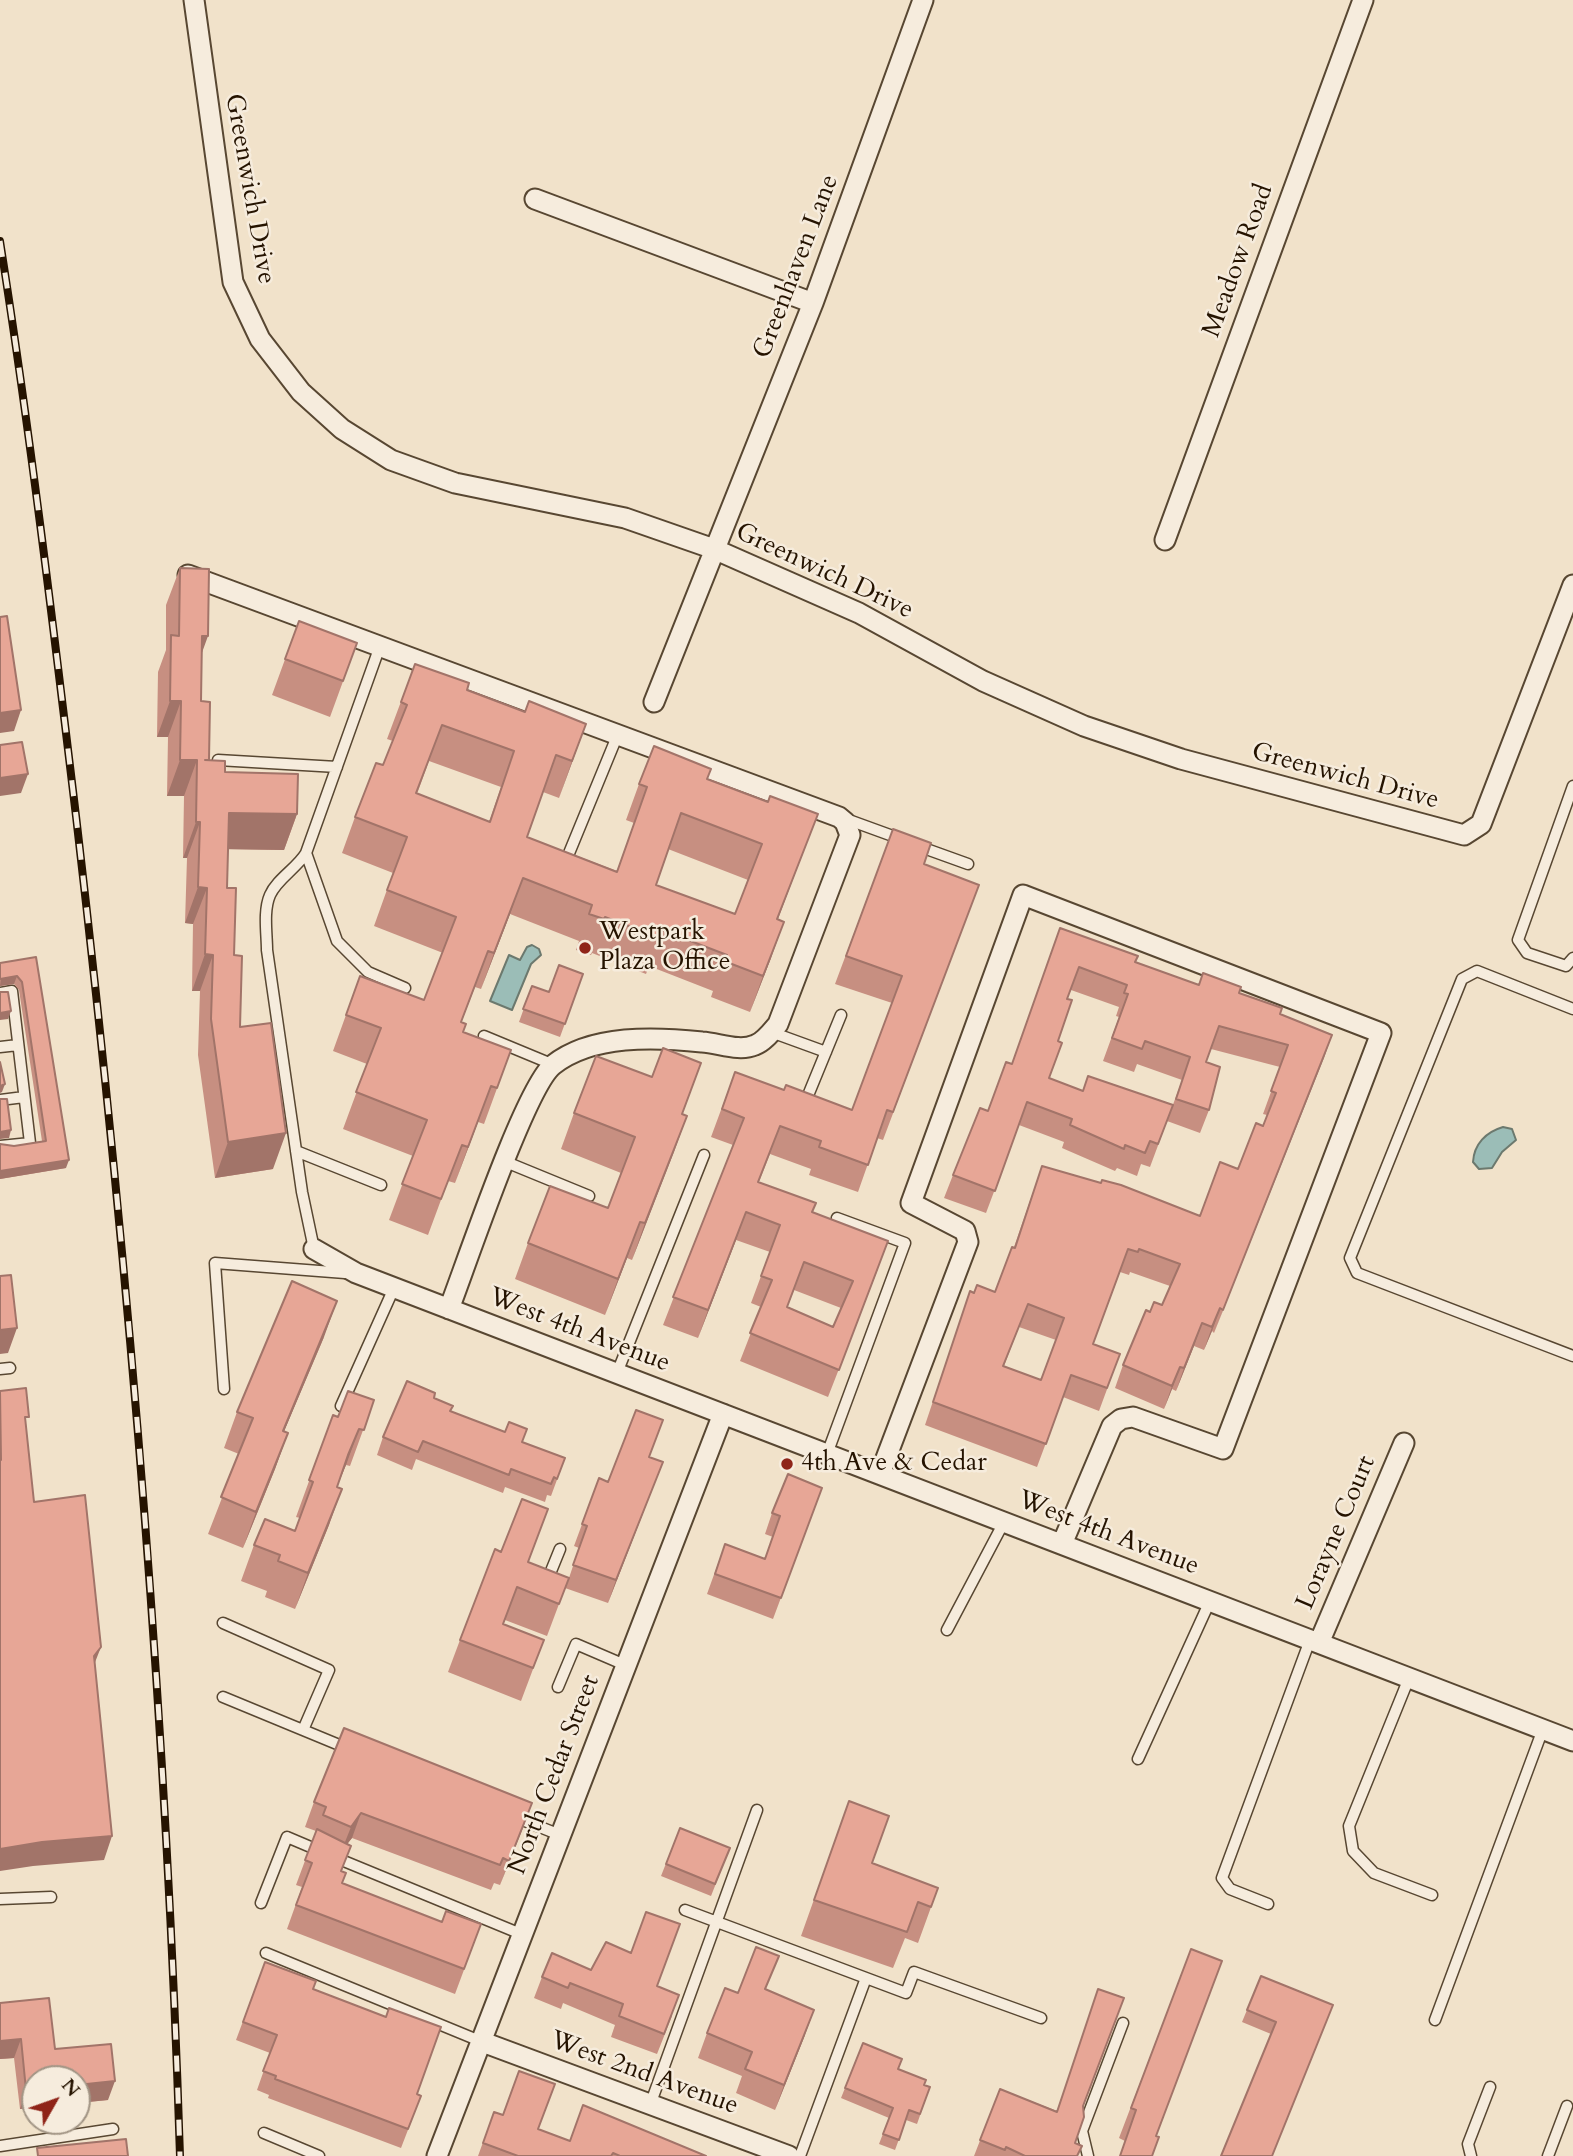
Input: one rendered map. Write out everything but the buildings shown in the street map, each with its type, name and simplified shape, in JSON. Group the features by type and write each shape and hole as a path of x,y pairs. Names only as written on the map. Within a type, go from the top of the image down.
{"street":[{"name":"Greenwich Drive","path":"194,0 233,282 260,339 300,392 342,429 391,460 455,483 625,518 714,550 859,613 983,681 1084,726 1181,759 1464,835 1481,824 1573,585"},
{"name":"Greenhaven Lane","path":"654,702 813,303 923,0"},
{"name":"Meadow Road","path":"1165,540 1363,0"},
{"path":"535,199 813,303"},
{"path":"188,575 839,817 845,822 849,835 778,1024 754,1046 739,1048 669,1039 596,1044 554,1065 534,1096 449,1309"},
{"path":"880,1474 968,1242 965,1231 911,1203 1023,895 1381,1033 1223,1449 1133,1417 1121,1419 1112,1426 1062,1544"},
{"name":"West 4th Avenue","path":"314,1249 356,1273 394,1288 1573,1741"},
{"name":"North Cedar Street","path":"437,2156 723,1414"},
{"name":"Lorayne Court","path":"1314,1641 1404,1443"},
{"name":"West 2nd Avenue","path":"480,2041 781,2155"}],"lane":[{"path":"314,1249 296,1151 267,950 267,912 270,894 298,866 306,853 380,646"},
{"path":"562,869 618,734"},
{"path":"218,760 337,767"},
{"path":"1573,786 1518,940 1527,953 1538,957 1566,966 1573,958"},
{"path":"839,817 968,864"},
{"path":"306,853 337,941 368,972 405,988"},
{"path":"1573,1009 1477,971 1462,979 1350,1258 1357,1273 1573,1356"},
{"path":"0,993 12,992 30,1143 0,1146"},
{"path":"809,1093 841,1015"},
{"path":"771,1032 826,1052"},
{"path":"484,1036 554,1065"},
{"path":"0,1047 18,1045"},
{"path":"0,1100 24,1097"},
{"path":"296,1151 382,1185"},
{"path":"617,1373 704,1155"},
{"path":"506,1162 589,1196"},
{"path":"827,1454 905,1243 837,1218"},
{"path":"224,1389 215,1263 356,1273"},
{"path":"341,1406 394,1288"},
{"path":"947,1630 1004,1522"},
{"path":"544,1588 560,1549"},
{"path":"1138,1759 1210,1601"},
{"path":"223,1623 329,1670 303,1730"},
{"path":"1268,1904 1230,1889 1222,1878 1314,1641"},
{"path":"558,1687 576,1644 625,1665"},
{"path":"1409,1678 1349,1826 1353,1851 1374,1872 1432,1895"},
{"path":"223,1697 355,1751"},
{"path":"1435,2020 1543,1729"},
{"path":"650,2105 757,1810"},
{"path":"509,1814 560,1835"},
{"path":"261,1903 287,1837 522,1934"},
{"path":"0,1899 51,1897"},
{"path":"685,1910 906,1993 914,1972 1041,2018"},
{"path":"266,1953 480,2041"},
{"path":"800,2156 866,1978"},
{"path":"1088,2156 1082,2131 1123,2023"},
{"path":"1471,2156 1468,2144 1490,2087"},
{"path":"1548,2156 1567,2106"},
{"path":"0,2146 113,2129"},
{"path":"264,2133 319,2156"}],"water":[{"path":"532,945 539,949 541,955 531,964 512,1010 490,1001 509,955 520,960 527,947"},
{"path":"1503,1127 1512,1129 1516,1140 1502,1152 1492,1168 1479,1169 1473,1162 1478,1144 1491,1132"}],"railway":[{"path":"0,241 31,456 76,816 128,1317 155,1652 174,1988 180,2156"}],"place":[{"name":"Westpark Plaza Office","path":"585,948"},
{"name":"4th Ave & Cedar","path":"787,1464"}]}
